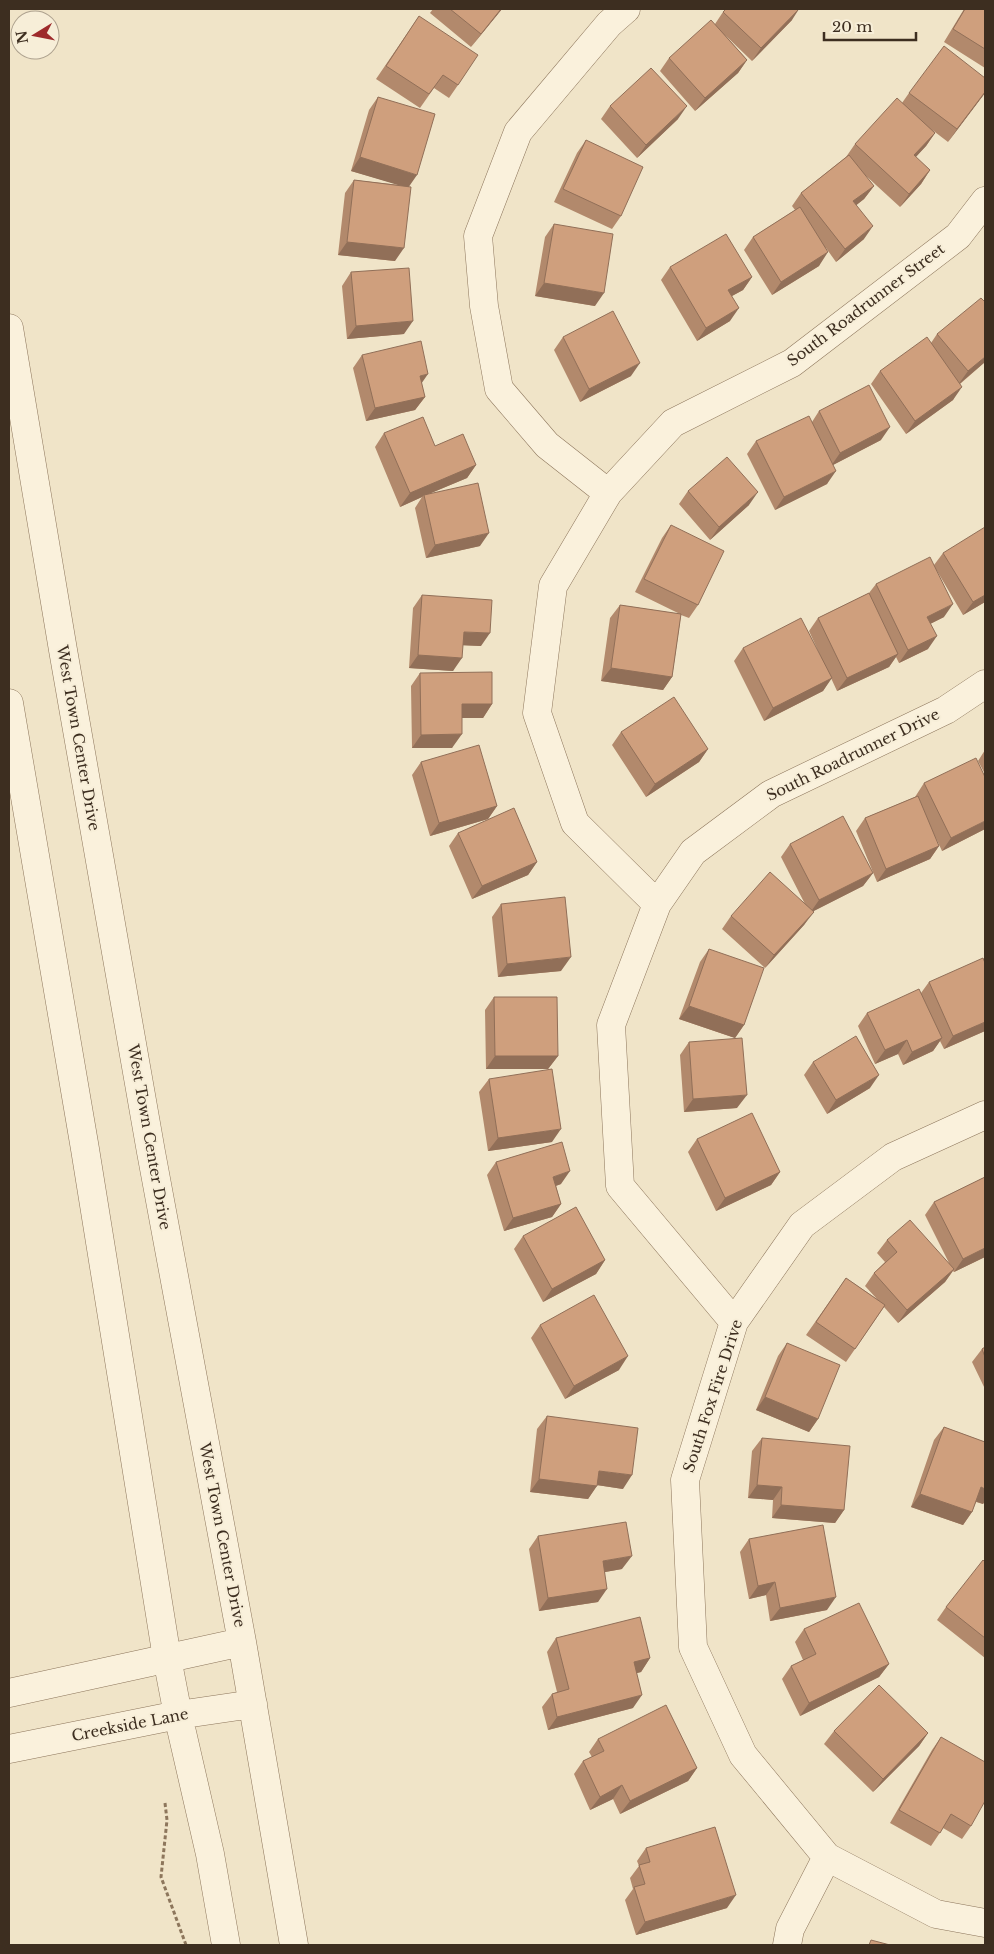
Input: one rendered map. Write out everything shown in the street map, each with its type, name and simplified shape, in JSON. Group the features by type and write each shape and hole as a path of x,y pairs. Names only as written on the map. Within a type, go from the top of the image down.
{"street":[{"path":"608,493 547,445 499,389 484,306 478,236 518,132 609,24 626,9"},
{"name":"South Roadrunner Street","path":"656,904 575,823 537,713 553,586 608,493 673,423 792,363 958,236 985,201"},
{"name":"West Town Center Drive","path":"9,328 149,1143 242,1642 294,1945"},
{"name":"South Roadrunner Drive","path":"734,1322 620,1186 611,1025 656,904 693,852 771,794 946,710 985,684"},
{"path":"9,703 87,1159 167,1658 210,1854 226,1945"},
{"name":"South Fox Fire Drive","path":"985,1115 894,1157 802,1226 734,1322 685,1480 693,1647 743,1754 827,1856 936,1914 985,1923"},
{"path":"9,1693 242,1642"},
{"name":"Creekside Lane","path":"9,1749 178,1715 253,1704"},
{"path":"787,1945 790,1929 827,1856"}],"path":[{"path":"164,1794 167,1820 161,1877 186,1945"}],"building":[{"path":"450,9 501,9 481,34"},
{"path":"726,9 799,9 761,48 723,12"},
{"path":"965,9 985,9 985,49 953,29"},
{"path":"419,16 478,55 458,85 443,75 429,94 386,66"},
{"path":"711,20 747,60 705,98 669,58"},
{"path":"944,46 985,78 985,92 957,129 909,93"},
{"path":"651,68 687,106 646,145 610,106"},
{"path":"378,97 435,114 417,175 360,157"},
{"path":"897,98 935,133 914,155 930,170 909,194 855,144"},
{"path":"586,140 643,167 621,216 563,189"},
{"path":"849,155 874,186 853,201 873,226 845,249 801,193"},
{"path":"354,180 411,187 404,248 347,242"},
{"path":"800,207 828,252 781,282 753,237"},
{"path":"554,224 613,234 604,293 544,283"},
{"path":"726,234 752,277 728,290 739,308 706,328 670,267"},
{"path":"409,268 413,321 356,326 351,272"},
{"path":"981,298 985,302 985,357 968,371 937,334"},
{"path":"613,311 640,363 589,389 563,337"},
{"path":"927,337 962,387 915,421 880,371"},
{"path":"421,341 428,374 420,376 425,397 375,408 362,355"},
{"path":"869,385 890,427 840,453 819,411"},
{"path":"809,416 836,471 784,497 756,441"},
{"path":"423,417 435,446 463,434 476,465 410,493 384,433"},
{"path":"727,457 758,492 719,527 688,491"},
{"path":"478,483 489,533 435,545 424,495"},
{"path":"671,525 724,551 698,605 644,579"},
{"path":"985,527 985,595 973,602 943,553"},
{"path":"930,557 953,604 927,617 937,636 908,650 876,584"},
{"path":"869,593 898,654 847,678 818,618"},
{"path":"422,595 492,600 490,633 464,632 462,658 418,655"},
{"path":"620,605 681,614 672,677 611,668"},
{"path":"801,618 832,678 773,708 743,648"},
{"path":"492,672 492,704 462,704 462,734 421,735 420,673"},
{"path":"674,697 708,749 655,784 621,732"},
{"path":"479,745 497,806 439,823 421,762"},
{"path":"976,758 985,777 985,821 951,838 924,783"},
{"path":"918,796 939,846 886,869 865,818"},
{"path":"514,808 537,862 482,886 458,833"},
{"path":"843,816 873,873 819,900 790,844"},
{"path":"770,872 814,912 774,955 731,916"},
{"path":"565,897 571,957 507,964 501,904"},
{"path":"709,949 764,968 744,1025 689,1006"},
{"path":"983,958 985,963 985,1022 953,1036 929,982"},
{"path":"919,989 942,1038 912,1052 907,1040 885,1050 867,1013"},
{"path":"494,997 557,997 558,1056 495,1056"},
{"path":"856,1036 879,1075 836,1100 813,1062"},
{"path":"742,1038 747,1095 693,1099 689,1042"},
{"path":"552,1069 561,1129 498,1138 489,1079"},
{"path":"752,1113 780,1172 725,1198 697,1139"},
{"path":"562,1142 570,1171 553,1177 561,1204 513,1218 496,1162"},
{"path":"985,1177 985,1248 963,1259 934,1202"},
{"path":"576,1207 605,1260 552,1289 523,1236"},
{"path":"910,1220 954,1269 907,1310 874,1273 897,1252 887,1240"},
{"path":"846,1278 885,1305 855,1349 816,1322"},
{"path":"594,1295 628,1356 574,1386 540,1325"},
{"path":"787,1343 840,1365 818,1419 765,1397"},
{"path":"547,1416 638,1428 632,1475 599,1471 597,1486 539,1479"},
{"path":"944,1427 985,1442 985,1489 981,1487 972,1512 920,1494"},
{"path":"762,1438 850,1446 844,1510 781,1505 782,1487 757,1485"},
{"path":"626,1522 632,1556 603,1561 607,1589 548,1598 538,1536"},
{"path":"823,1525 836,1597 780,1608 775,1582 758,1586 749,1539"},
{"path":"983,1560 985,1562 985,1638 946,1607"},
{"path":"859,1603 889,1664 809,1703 791,1666 816,1654 804,1629"},
{"path":"640,1617 650,1658 634,1662 642,1695 557,1717 552,1694 569,1689 556,1638"},
{"path":"879,1685 928,1733 883,1779 834,1731"},
{"path":"666,1705 697,1768 630,1801 622,1785 600,1797 583,1761 604,1751 598,1739"},
{"path":"941,1737 985,1762 985,1801 971,1826 951,1814 940,1833 899,1810"},
{"path":"715,1827 736,1895 645,1922 634,1887 645,1884 639,1865 650,1862 646,1848"},
{"path":"871,1940 890,1945 869,1945"}]}
